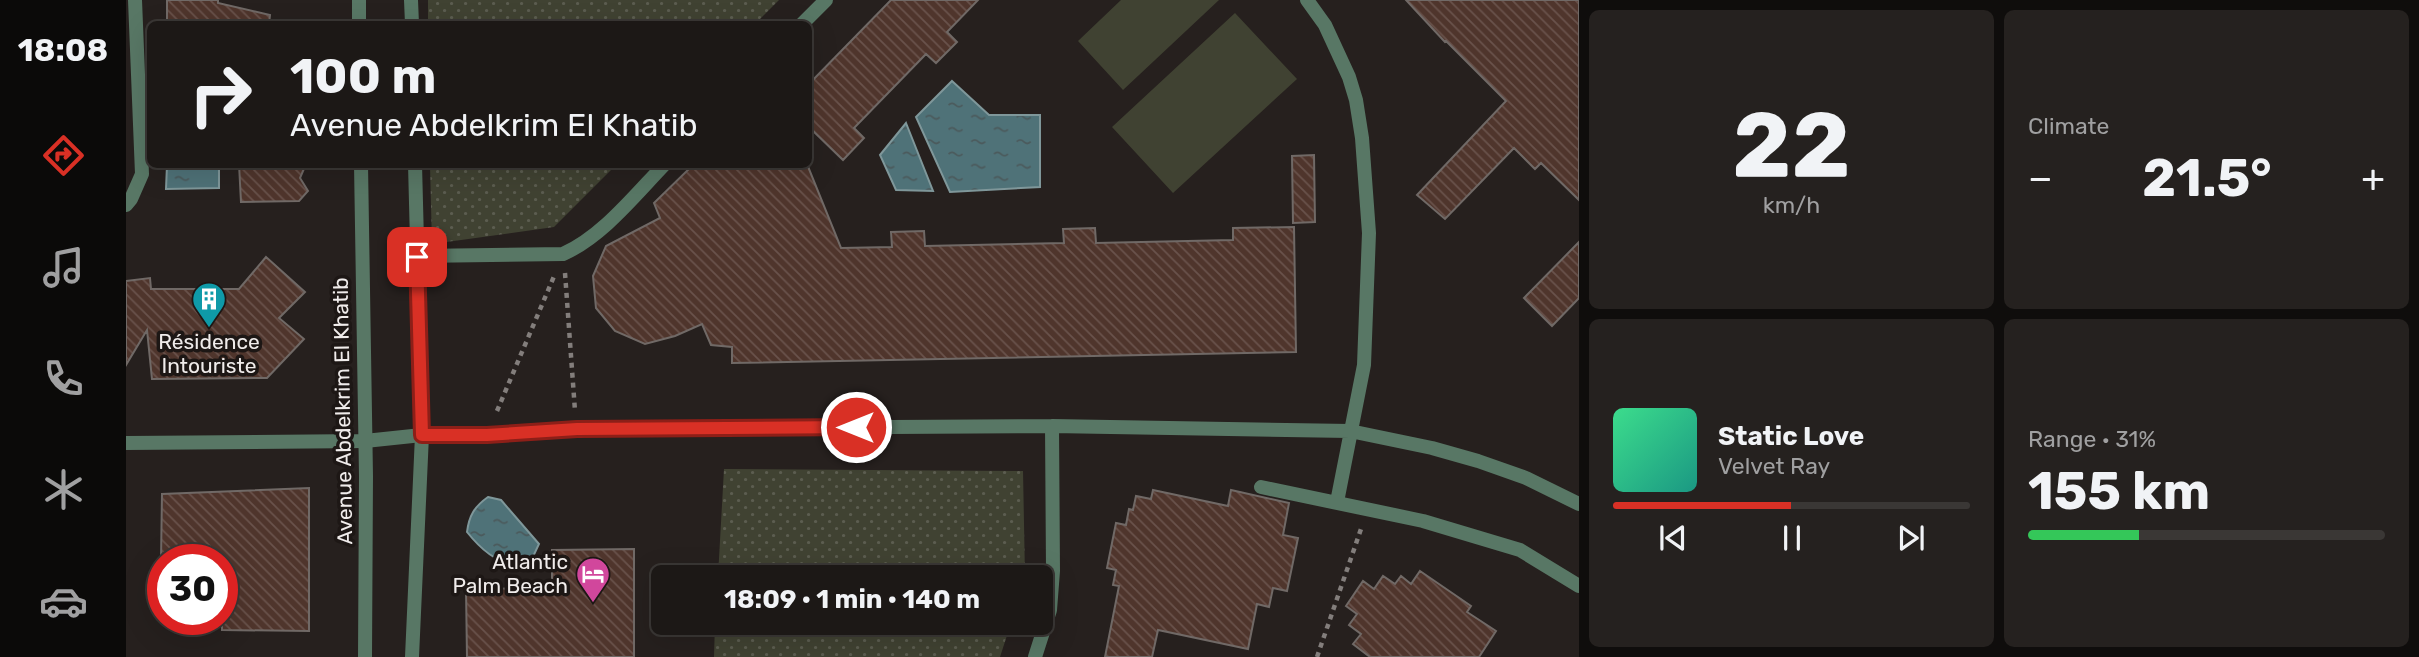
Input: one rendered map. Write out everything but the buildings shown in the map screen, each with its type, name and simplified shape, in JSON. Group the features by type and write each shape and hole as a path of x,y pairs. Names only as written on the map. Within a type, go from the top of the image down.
{"street":[{"path":"126,205 142,174 135,0"},
{"path":"359,0 359,21"},
{"path":"411,0 412,21"},
{"path":"805,21 826,0"},
{"path":"1307,0 1325,25 1349,77 1356,100 1362,138 1369,233 1364,365 1337,502"},
{"name":"Avenue Abdelkrim El Khatib","path":"361,168 365,657"},
{"path":"412,657 422,435 415,168"},
{"path":"417,257 563,254 578,248 593,237 660,168"},
{"path":"1035,657 1050,610 1053,571 1052,426"},
{"path":"126,443 365,441 422,435 487,435 577,429 1052,426 1350,431 1432,448 1478,461 1526,478 1579,505"},
{"path":"1261,487 1423,521 1520,550 1579,586"}],"path":[{"path":"563,254 577,429"},
{"path":"487,435 563,254"},
{"path":"1317,657 1368,509"}],"green space":[{"path":"428,0 779,0 758,21 428,21"},
{"path":"1121,0 1219,0 1123,90 1078,41"},
{"path":"1235,13 1297,79 1173,193 1112,127"},
{"path":"430,168 613,168 554,227 432,244"},
{"path":"724,469 1023,471 1025,565 719,565"},
{"path":"715,635 1007,635 1000,657 714,657"}],"water":[{"path":"952,81 989,115 1040,115 1040,187 950,192 916,117"},
{"path":"906,123 933,191 896,190 880,155"},
{"path":"167,168 219,168 219,188 166,189"},
{"path":"488,497 501,500 539,544 531,561 512,564 495,558 480,547 467,532 473,512"}],"place":[{"name":"Résidence Intouriste","path":"209,329"},
{"name":"Atlantic Palm Beach","path":"593,604"}],"route":[{"path":"417,257 422,435 487,435 577,429 856,427"}]}
